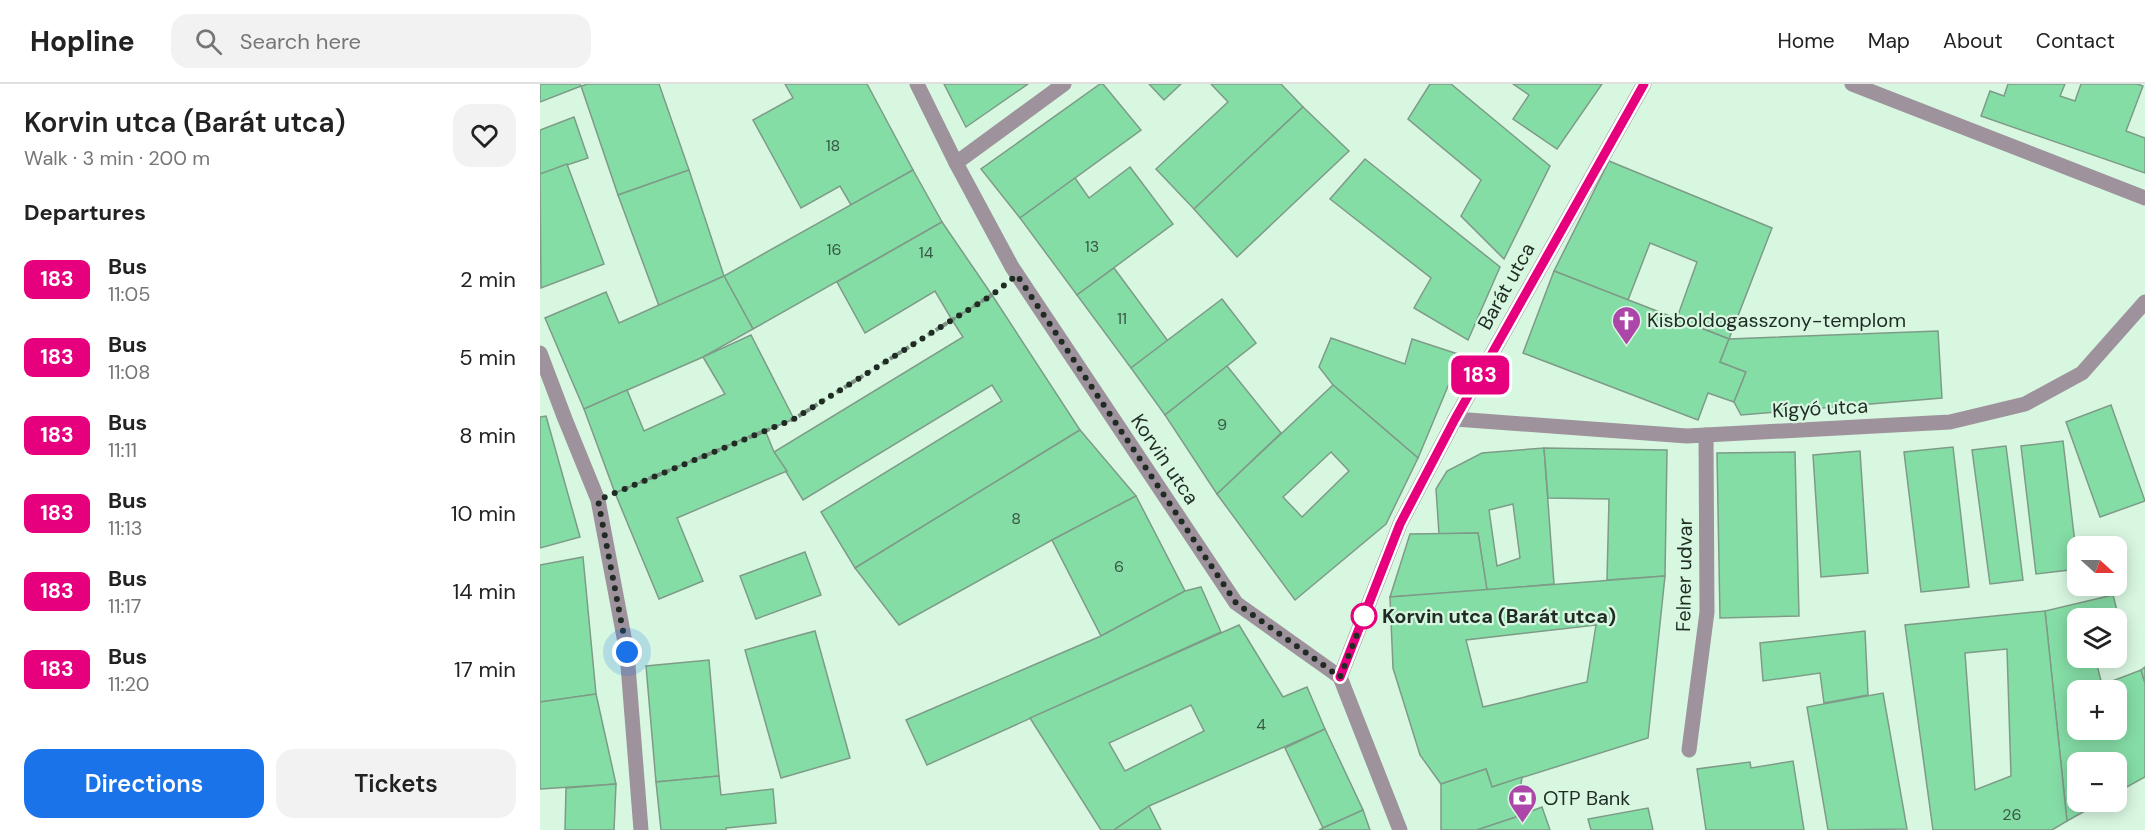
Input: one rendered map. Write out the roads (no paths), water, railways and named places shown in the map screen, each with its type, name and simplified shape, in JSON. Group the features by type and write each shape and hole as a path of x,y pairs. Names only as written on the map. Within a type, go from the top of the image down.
{"street":[{"name":"Korvin utca","path":"917,84 956,163 1017,275 1236,603 1340,677"},
{"path":"956,163 1064,84"},
{"name":"Barát utca","path":"1340,677 1400,524 1455,419 1644,84"},
{"path":"1852,84 2145,198"},
{"name":"Kígyó utca","path":"1455,419 1687,436 1950,422 2025,404 2082,373 2145,302"},
{"path":"540,353 598,500 627,652 641,830"},
{"name":"Felner udvar","path":"1689,750 1707,612 1706,435"},
{"path":"1340,677 1400,830"}],"place":[{"name":"Kisboldogasszony-templom","path":"1626,346"},
{"name":"Korvin utca (Barát utca)","path":"1364,616"},
{"name":"OTP Bank","path":"1522,824"}]}
